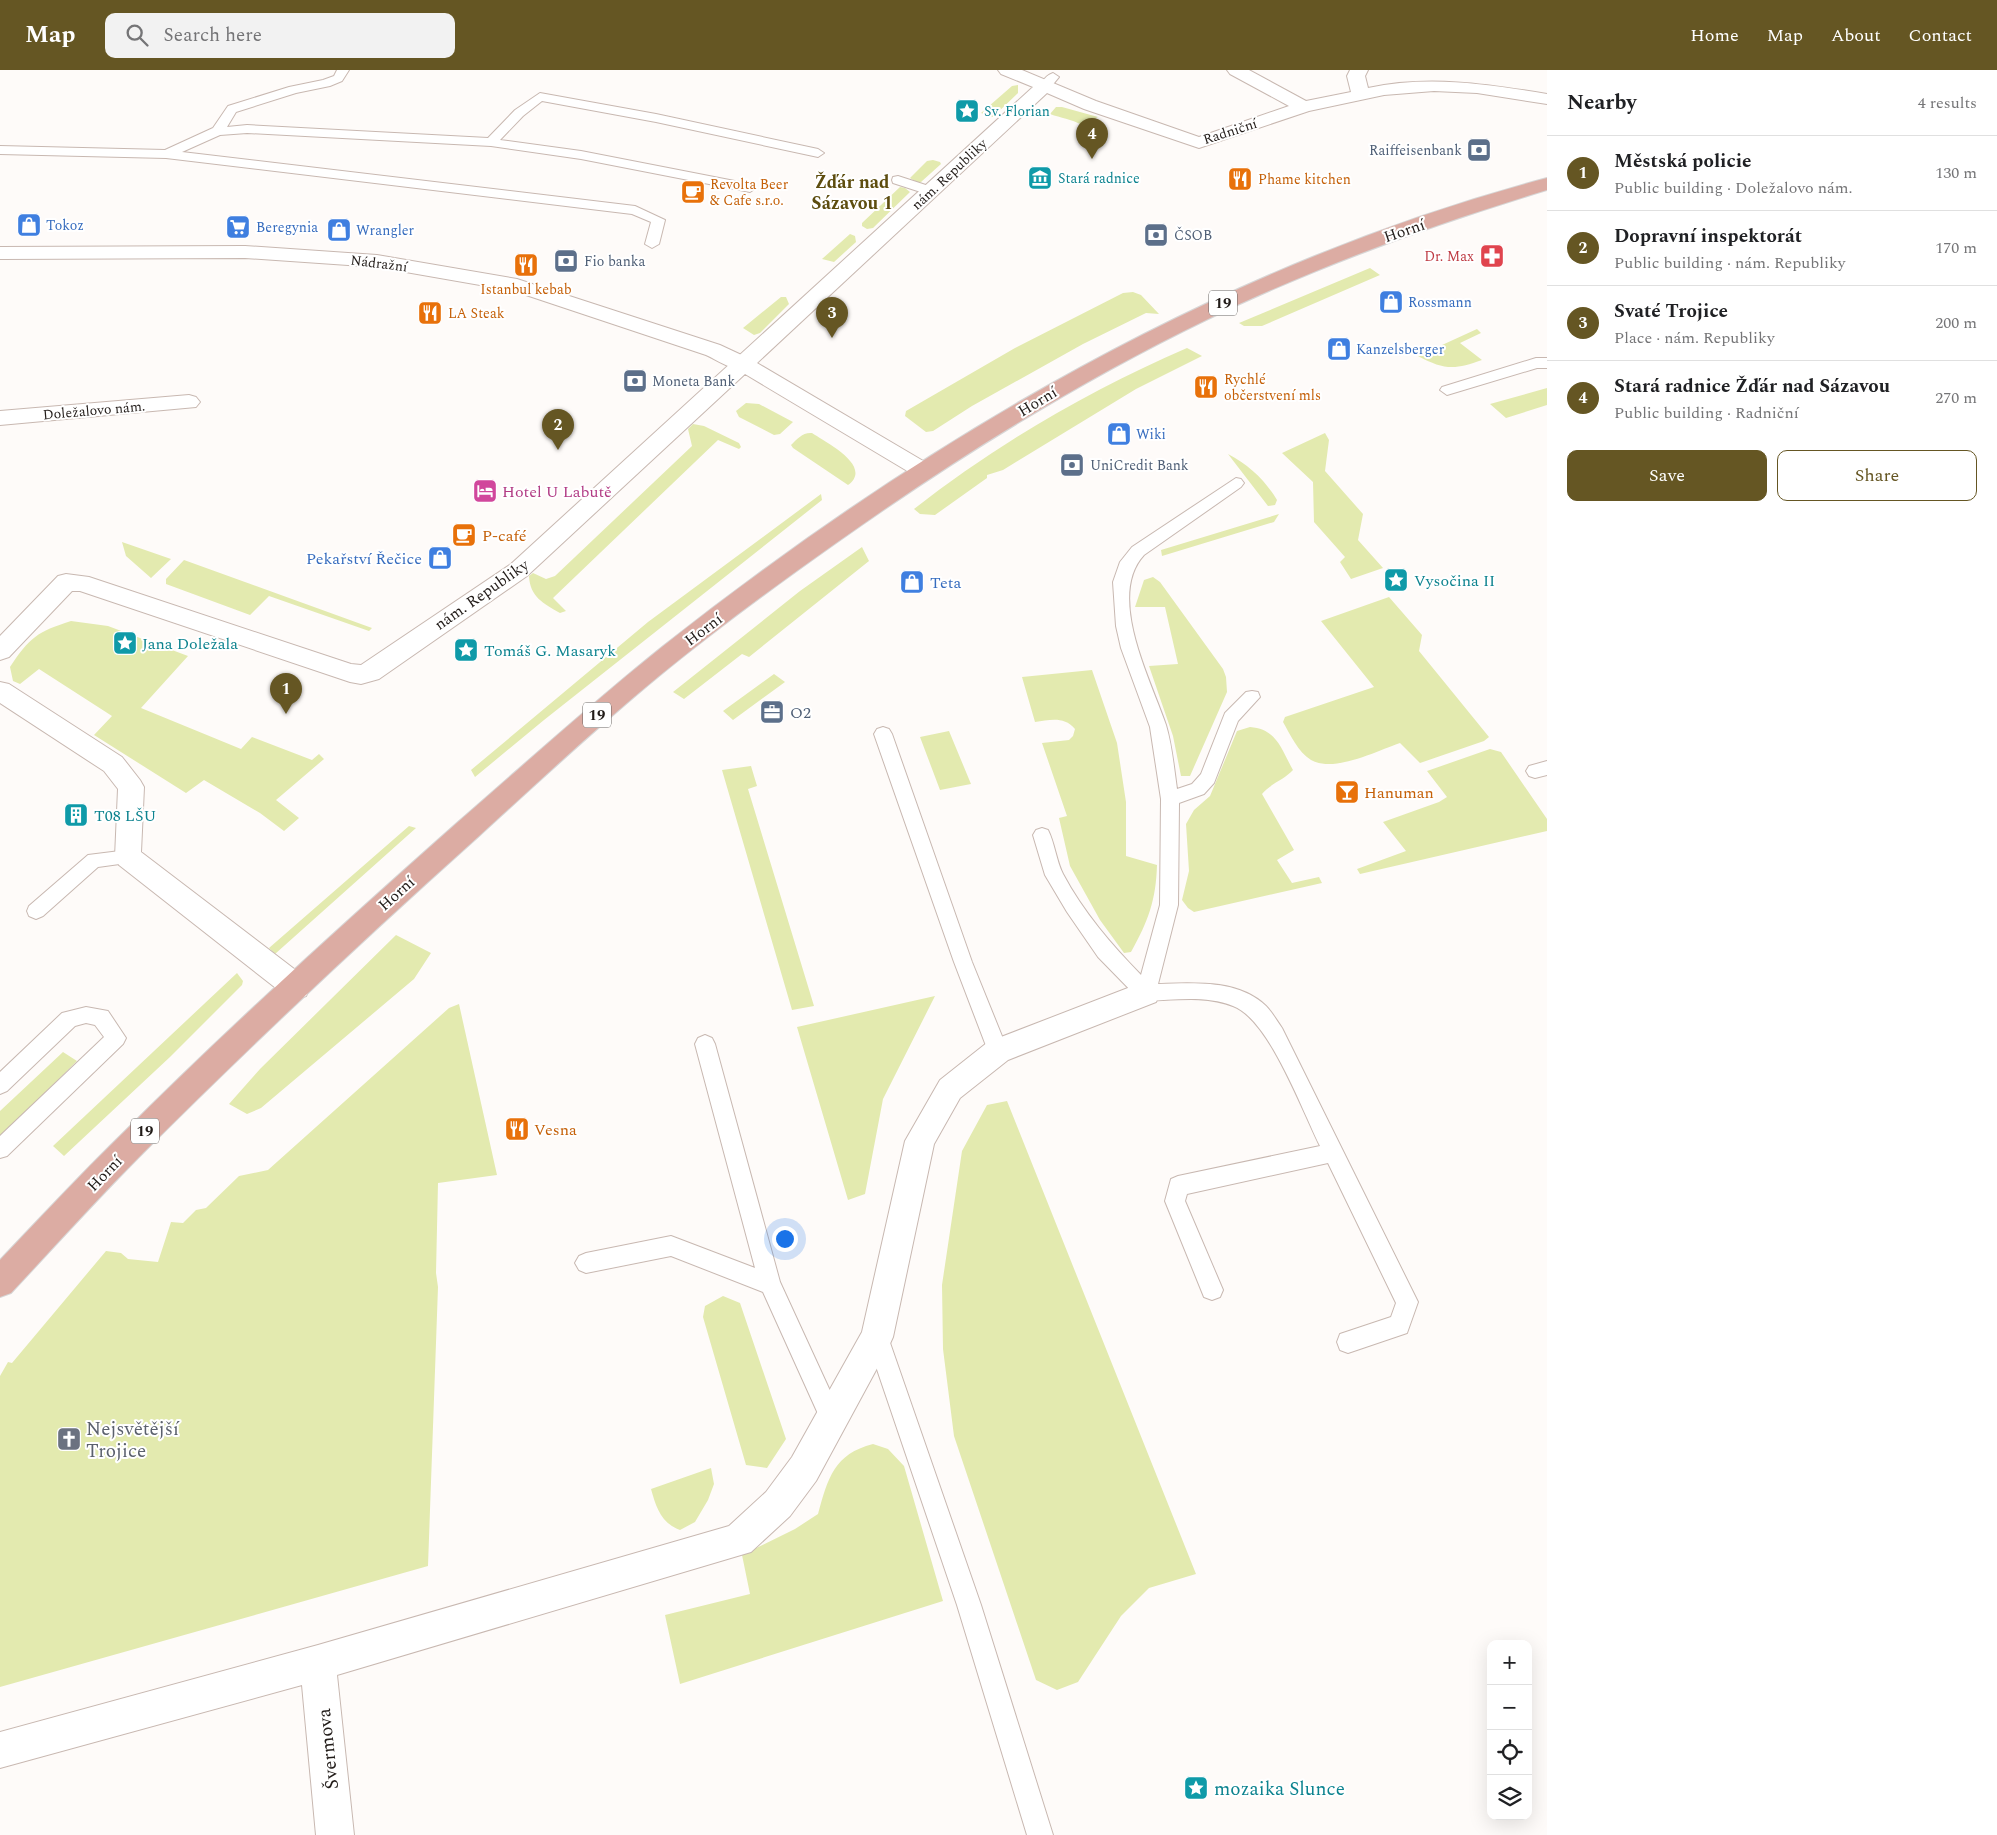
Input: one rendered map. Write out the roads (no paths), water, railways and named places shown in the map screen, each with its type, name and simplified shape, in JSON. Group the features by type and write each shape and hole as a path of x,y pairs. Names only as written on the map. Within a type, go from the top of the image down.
{"main road":[{"name":"Horní","path":"0,1282 145,1130 389,898 563,743 675,650 864,510 922,470 1084,373 1192,317 1284,276 1386,236 1547,184"}],"street":[{"name":"Radniční","path":"1007,70 1053,77 1090,105 1199,142 1304,107 1360,94 1434,86 1477,88 1547,99"},
{"path":"1236,70 1304,107"},
{"path":"1359,70 1356,76 1360,94"},
{"name":"nám. Republiky","path":"0,651 66,582 81,583 361,675 370,672 519,570 1053,77"},
{"name":"Nádražní","path":"0,253 245,252 377,261 516,285 712,350 743,364"},
{"path":"743,364 922,470"},
{"name":"Doležalovo nám.","path":"0,418 189,402"},
{"path":"0,691 113,764 131,787 128,857 296,987"},
{"path":"0,1750 318,1663 739,1540 778,1504 804,1469 877,1337 920,1141 950,1089 998,1051 1146,993"},
{"name":"Švermova","path":"318,1663 335,1835"}],"lane":[{"path":"218,131 232,109 293,90 326,83 338,78 343,70"},
{"path":"492,142 519,114 540,97 656,118 818,153"},
{"path":"166,154 218,131 256,130 492,142 581,155 750,188"},
{"path":"0,150 166,154 635,210 658,220 652,244"},
{"path":"898,180 930,192"},
{"path":"1447,390 1536,363 1547,363"},
{"path":"1146,993 1170,905 1170,799 1158,727 1129,648 1124,626 1121,582 1128,562 1138,551 1236,483"},
{"path":"1170,799 1198,789 1208,778 1231,718 1252,697"},
{"path":"883,734 963,962 998,1051"},
{"path":"1042,835 1054,876 1074,907 1105,951 1146,993 1201,991 1236,998 1258,1011 1275,1034 1407,1302 1399,1325 1348,1342"},
{"path":"36,911 94,860 128,857"},
{"path":"0,1085 69,1019 86,1015 101,1017 116,1038 0,1148"},
{"path":"705,1044 770,1284 832,1419"},
{"path":"1212,1290 1175,1201 1178,1186 1333,1152"},
{"path":"586,1263 671,1246 770,1284"},
{"path":"877,1337 969,1605 1040,1835"}],"place":[{"name":"Sv. Florian","path":"967,111"},
{"name":"Raiffeisenbank","path":"1479,150"},
{"name":"Stará radnice Žďár nad Sázavou","path":"1092,159"},
{"name":"Stará radnice","path":"1040,178"},
{"name":"Phame kitchen","path":"1240,179"},
{"name":"Revolta Beer & Cafe s.r.o.","path":"693,192"},
{"name":"Tokoz","path":"29,225"},
{"name":"Beregynia","path":"238,227"},
{"name":"Wrangler","path":"339,230"},
{"name":"ČSOB","path":"1156,235"},
{"name":"Dr. Max","path":"1492,256"},
{"name":"Fio banka","path":"566,261"},
{"name":"Istanbul kebab","path":"526,265"},
{"name":"Rossmann","path":"1391,302"},
{"name":"LA Steak","path":"430,313"},
{"name":"Svaté Trojice","path":"832,338"},
{"name":"Kanzelsberger","path":"1339,349"},
{"name":"Moneta Bank","path":"635,381"},
{"name":"Rychlé občerstvení mls","path":"1206,387"},
{"name":"Wiki","path":"1119,434"},
{"name":"Dopravní inspektorát","path":"558,450"},
{"name":"UniCredit Bank","path":"1072,465"},
{"name":"Hotel U Labutě","path":"485,491"},
{"name":"P-café","path":"464,535"},
{"name":"Pekařství Řečice","path":"440,558"},
{"name":"Vysočina II","path":"1396,580"},
{"name":"Teta","path":"912,582"},
{"name":"Jana Doležala","path":"125,643"},
{"name":"Tomáš G. Masaryk","path":"466,650"},
{"name":"O2","path":"772,712"},
{"name":"Městská policie","path":"286,714"},
{"name":"Hanuman","path":"1347,792"},
{"name":"T08 LŠU","path":"76,815"},
{"name":"Vesna","path":"517,1129"},
{"name":"Nejsvětější Trojice","path":"69,1439"},
{"name":"mozaika Slunce","path":"1196,1788"}],"district":[{"name":"Žďár nad Sázavou 1","path":"852,192"}]}
